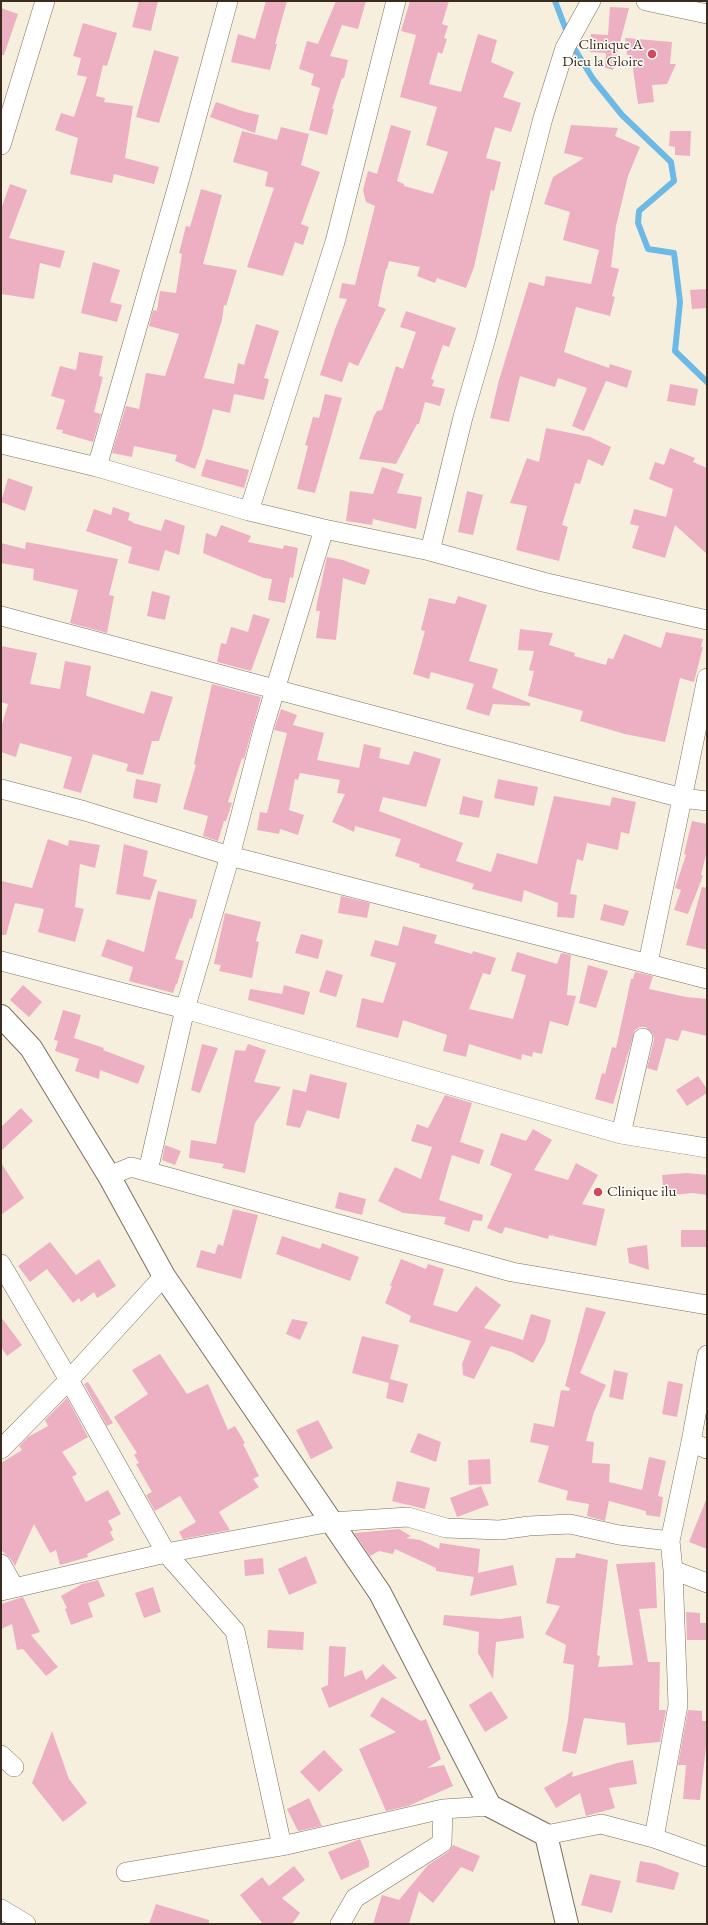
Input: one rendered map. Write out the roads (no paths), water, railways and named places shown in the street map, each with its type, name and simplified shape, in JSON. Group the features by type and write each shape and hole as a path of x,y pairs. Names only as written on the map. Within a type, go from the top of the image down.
{"street":[{"path":"1,145 45,1"},
{"path":"97,467 178,185 228,1"},
{"path":"249,511 335,242 396,1"},
{"path":"430,551 463,417 486,338 543,118 569,40 591,1"},
{"path":"646,1 707,14"},
{"path":"1,444 97,467 249,511 324,529 430,551 543,582 707,620"},
{"path":"148,1171 184,1009 230,856 259,744 324,529"},
{"path":"1,616 682,798 707,800"},
{"path":"648,963 707,678"},
{"path":"1,789 85,812 230,856 707,979"},
{"path":"1,961 184,1009 621,1134 707,1148"},
{"path":"1,1016 30,1048 109,1176 164,1276 380,1593 490,1806"},
{"path":"621,1134 643,1038"},
{"path":"109,1176 132,1167 512,1272 707,1306"},
{"path":"1,1264 69,1380 166,1553 235,1631 282,1846"},
{"path":"1,1449 69,1380 164,1276"},
{"path":"654,1838 678,1705 673,1570 670,1541 699,1445 707,1355"},
{"path":"1,1564 7,1589 166,1553 331,1522 408,1517 446,1528 500,1530 529,1526 570,1524 619,1535 670,1541"},
{"path":"673,1570 707,1582"},
{"path":"126,1872 282,1846 443,1809 490,1806 546,1835 601,1824 654,1838 707,1857"},
{"path":"340,1924 355,1898 442,1843 443,1809"},
{"path":"546,1835 567,1924"},
{"path":"1,1909 26,1924"}],"waterway":[{"path":"555,1 568,35"},
{"path":"571,43 593,79 622,115 671,162 674,181 639,211 638,223 648,249 674,253 680,302 675,351 707,382"}],"place":[{"name":"Clinique A Dieu la Gloire","path":"652,54"},
{"name":"Clinique ilu","path":"598,1192"}]}
